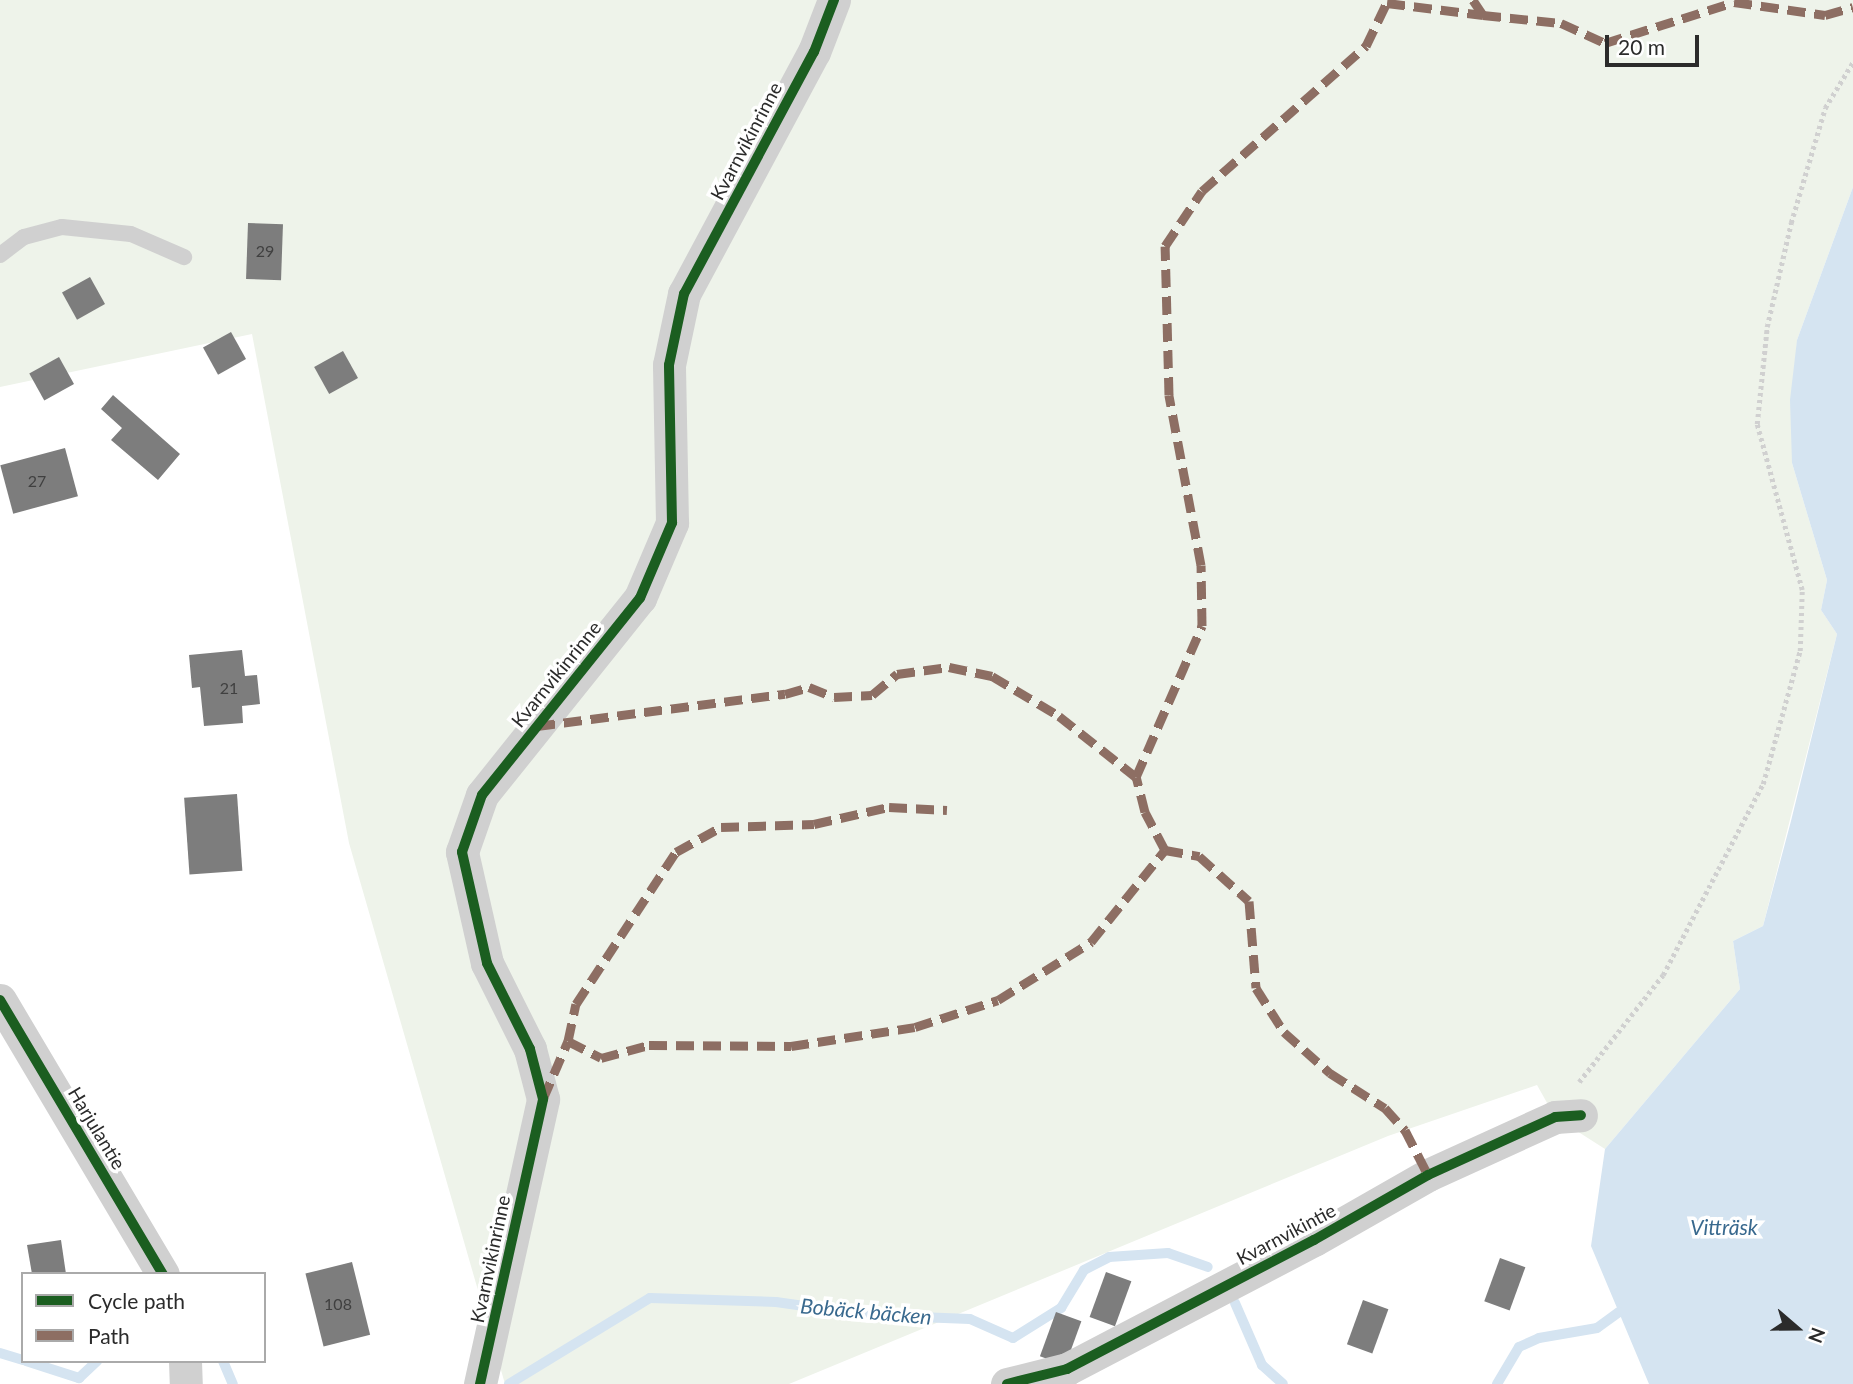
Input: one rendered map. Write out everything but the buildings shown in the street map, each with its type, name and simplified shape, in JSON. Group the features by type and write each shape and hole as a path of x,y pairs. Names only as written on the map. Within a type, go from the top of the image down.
{"street":[{"name":"Kvarnvikinrinne","path":"480,1384 543,1100 530,1049 487,963 462,852 482,795 640,598 672,523 669,365 684,294 814,52 834,0"},
{"name":"Harjulantie","path":"0,1000 162,1272"},
{"name":"Kvarnvikintie","path":"1007,1384 1067,1369 1314,1240 1427,1175 1568,1116"},
{"path":"185,1363 186,1384"}],"lane":[{"path":"0,255 24,237 62,227 131,234 184,257"}],"path":[{"path":"1568,1116 1566,1096 1624,1029 1663,975 1763,784 1800,651 1802,590 1757,424 1767,327 1791,223 1825,108 1853,62"}],"shaded area":[{"path":"0,0 1853,0 1853,187 1797,340 1792,463 1827,580 1821,610 1837,634 1763,926 1733,941 1740,989 1605,1149 1555,1117 1537,1085 1388,1136 789,1384 505,1384 349,843 252,334 0,387"}],"water":[{"name":"Vitträsk","path":"1853,187 1853,1384 1649,1384 1591,1246 1605,1149 1740,989 1733,941 1763,926 1791,821 1837,634 1821,610 1827,580 1792,463 1790,400 1797,340"}],"waterway":[{"name":"Bobäck bäcken","path":"509,1384 650,1298 776,1302 867,1315 970,1319 1013,1338 1061,1308 1084,1270 1109,1257 1168,1253 1208,1267"},
{"name":"Bobäck bäcken","path":"1235,1303 1262,1365 1283,1384"},
{"name":"Bobäck bäcken","path":"1497,1384 1519,1347 1539,1338 1597,1328 1619,1312"},
{"name":"Bobäck bäcken","path":"0,1353 21,1359"},
{"name":"Bobäck bäcken","path":"32,1363 79,1378 95,1363"},
{"name":"Bobäck bäcken","path":"224,1363 233,1384"}],"marked path":[{"path":"568,1041 601,1058 649,1045 791,1046 915,1027 998,1000 1091,942 1165,850 1145,812 1136,777 1202,626 1201,565 1169,395 1165,246 1202,191 1366,46 1388,0"},
{"path":"1473,0 1483,15 1561,23 1605,43 1734,2 1825,15 1853,7"},
{"path":"1387,3 1483,15"},
{"path":"537,726 785,694 809,687 834,697 872,695 897,674 949,667 992,676 1059,716 1136,777"},
{"path":"543,1099 568,1041 576,1004 676,852 721,827 814,824 889,807 947,810"},
{"path":"1165,850 1199,856 1249,901 1256,988 1284,1032 1330,1073 1385,1108 1405,1130 1428,1175"}],"cycle path":[{"path":"480,1384 543,1099 530,1049 487,963 462,852 482,795 640,598 672,523 669,365 684,294 814,52 834,0"},
{"path":"0,1000 162,1272"},
{"path":"1007,1384 1067,1369 1314,1240 1428,1175 1555,1117 1581,1115"}]}
